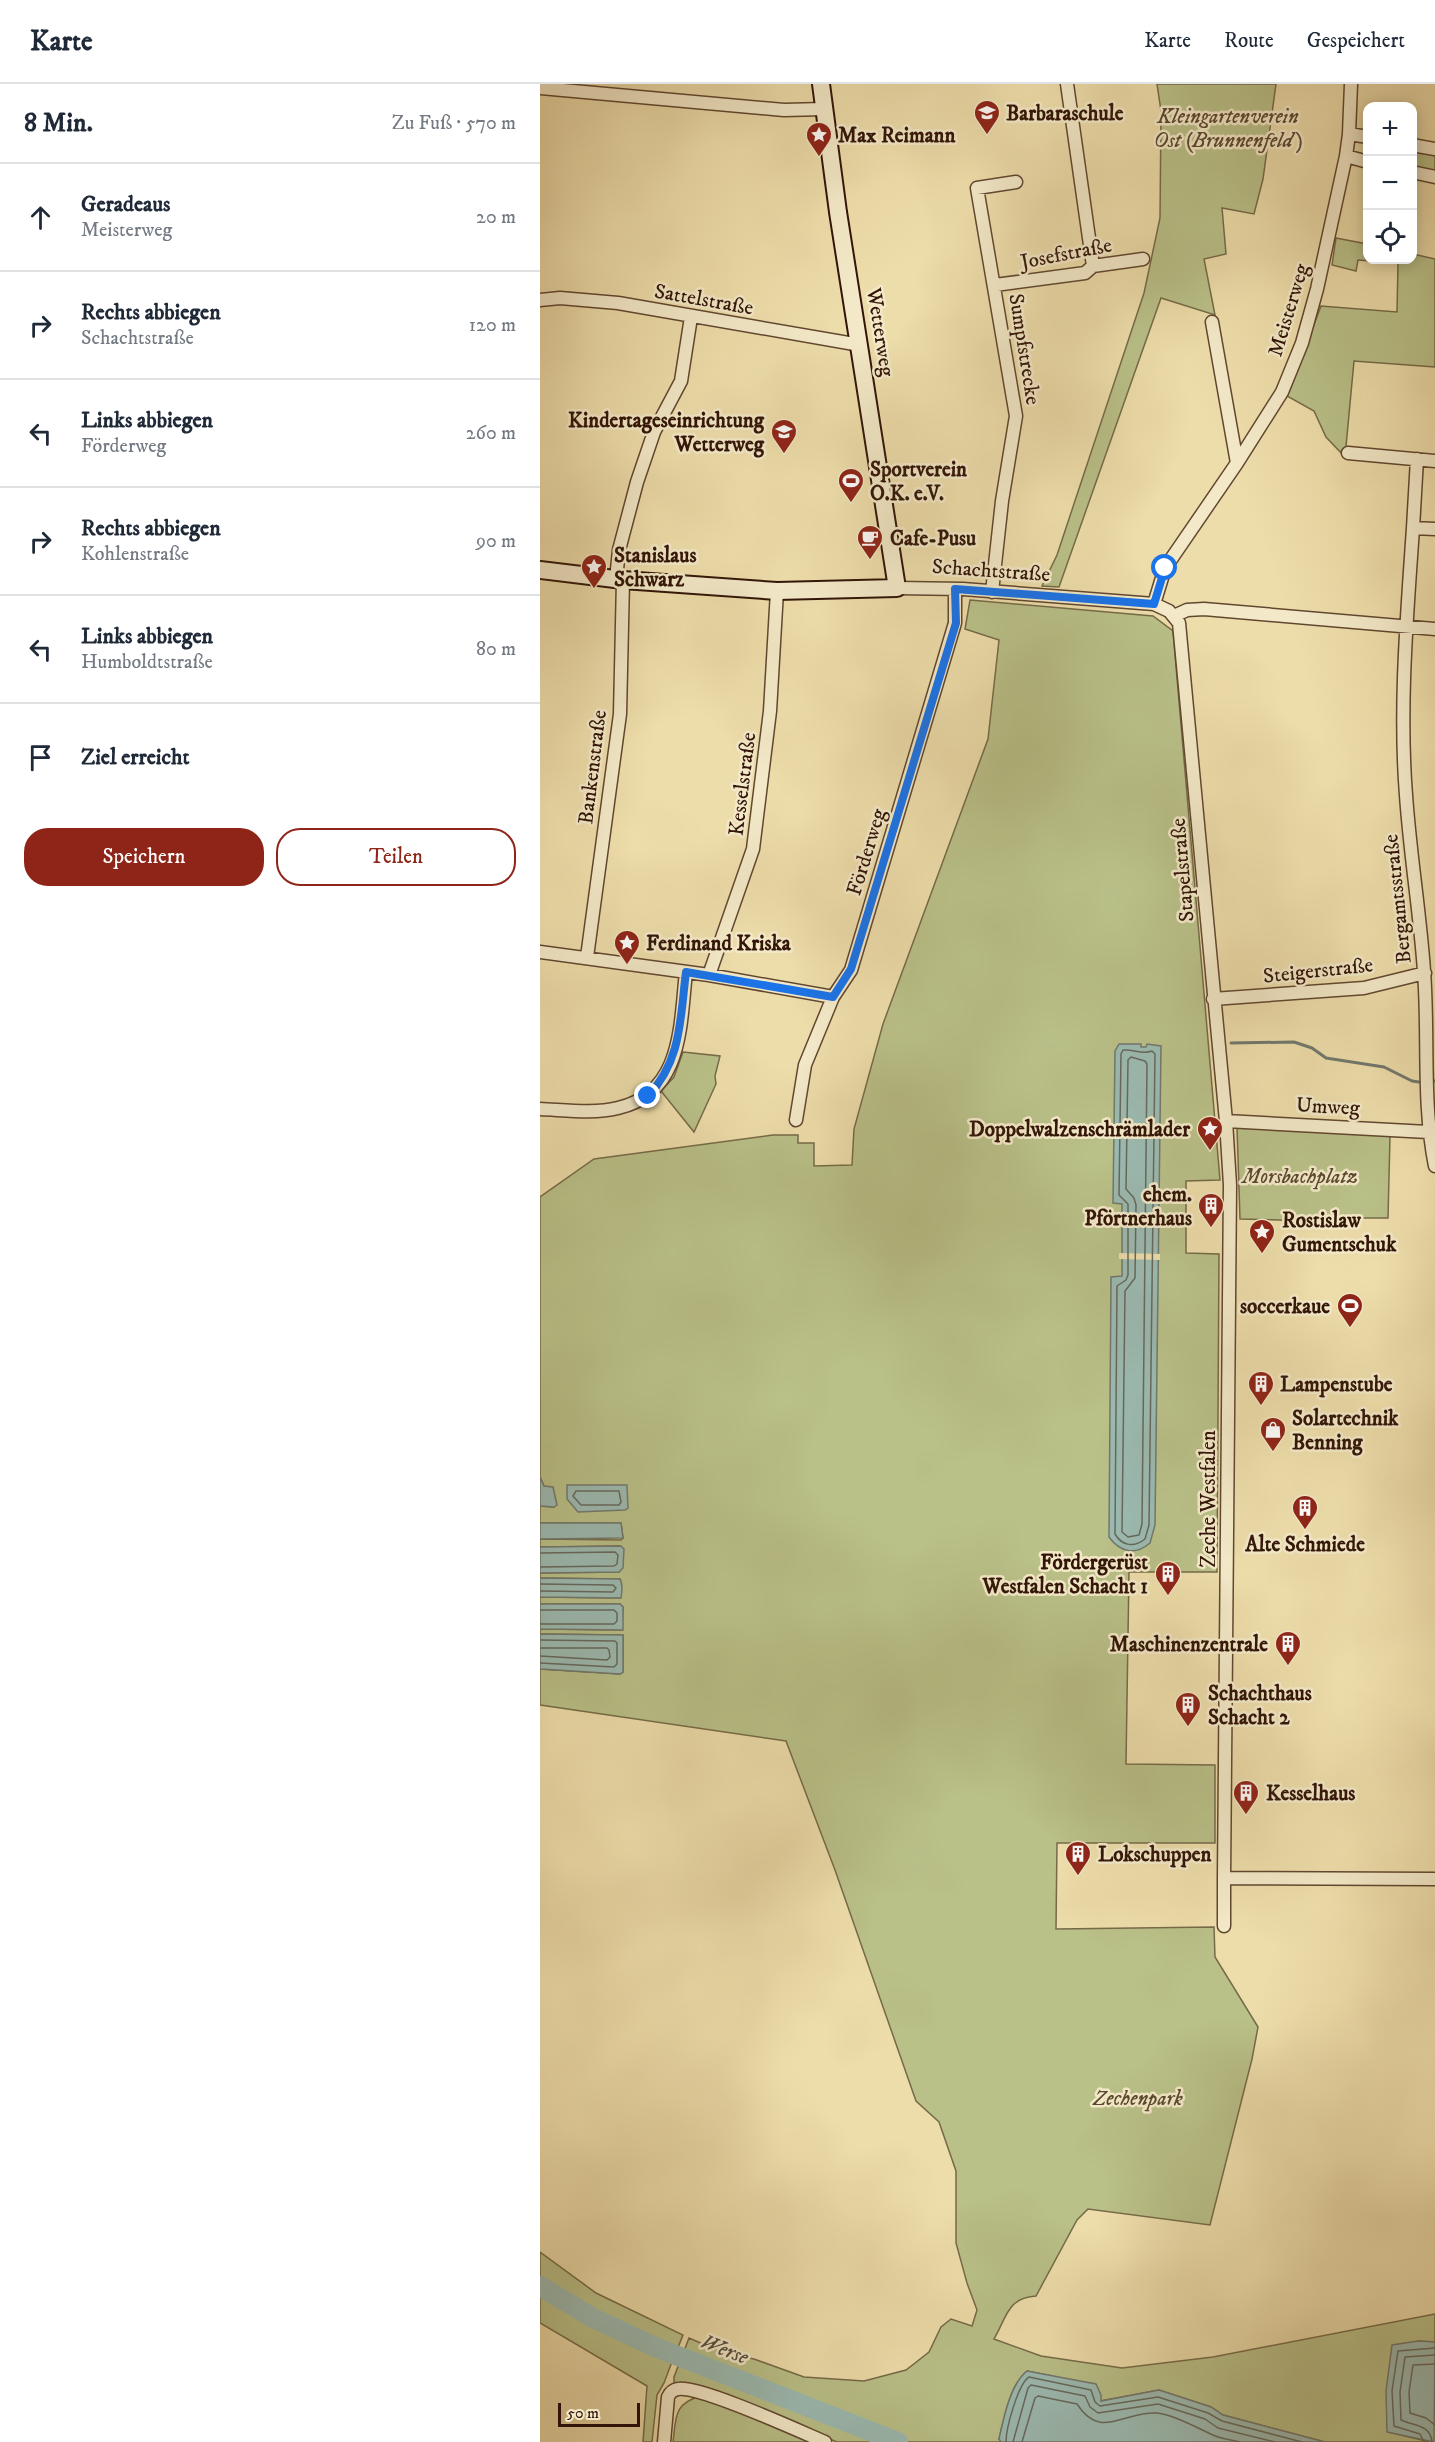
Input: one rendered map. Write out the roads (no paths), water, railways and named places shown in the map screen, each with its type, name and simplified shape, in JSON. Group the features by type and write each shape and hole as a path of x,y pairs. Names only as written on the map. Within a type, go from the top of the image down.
{"street":[{"name":"Wetterweg","path":"821,84 897,588"},
{"path":"1067,84 1093,266"},
{"name":"Meisterweg","path":"1154,604 1165,568 1275,405 1302,343 1326,253 1346,156 1351,84"},
{"path":"540,88 784,110 824,109"},
{"path":"1349,134 1363,136"},
{"path":"1417,146 1435,149"},
{"path":"1346,156 1363,161"},
{"path":"1417,173 1435,177"},
{"name":"Sumpfstrecke","path":"992,592 1002,501 1016,416 977,188 1016,182"},
{"name":"Josefstraße","path":"995,285 1085,273 1093,266 1143,259"},
{"name":"Sattelstraße","path":"540,300 560,298 618,303 860,345"},
{"name":"Bankenstraße","path":"586,957 620,714 619,550 654,432 681,381 691,317"},
{"path":"1212,322 1237,463"},
{"path":"1348,453 1435,461"},
{"name":"Bergamtsstraße","path":"1417,459 1406,627 1404,711 1406,794 1425,973 1428,1132 1435,1166"},
{"path":"1413,528 1435,529"},
{"name":"Schachtstraße","path":"540,570 620,579 777,591 955,589 1154,604 1163,607 1174,616"},
{"name":"Förderweg","path":"796,1120 805,1065 833,997 851,969 956,623 955,589"},
{"name":"Kesselstraße","path":"709,975 753,849 770,711 777,591"},
{"path":"1174,616 1187,610 1204,609 1435,629"},
{"name":"Stapelstraße","path":"1174,616 1181,632 1226,1121"},
{"path":"540,952 709,975 833,997"},
{"path":"540,1109 617,1108 648,1096 668,1072 676,1050 686,972"},
{"name":"Steigerstraße","path":"1214,999 1364,988 1425,973"},
{"name":"Umweg","path":"1226,1121 1428,1132"},
{"name":"Zeche Westfalen","path":"1224,1926 1230,1185 1226,1121"},
{"path":"1224,1878 1435,1878"},
{"path":"664,2442 668,2397 671,2391 677,2389 703,2392 825,2442"}],"water":[{"path":"1119,1044 1141,1044 1141,1047 1146,1047 1147,1044 1161,1046 1155,1525 1150,1543 1133,1551 1123,1549 1109,1537 1111,1277 1122,1276 1122,1204 1113,1203 1115,1051"},
{"path":"540,1477 544,1486 553,1487 557,1505 554,1507 540,1506"},
{"path":"567,1485 627,1485 628,1508 578,1512 567,1499"},
{"path":"540,1523 621,1523 623,1538 540,1539"},
{"path":"621,1546 624,1549 623,1568 619,1572 540,1573 540,1547"},
{"path":"540,1578 620,1579 621,1598 540,1597"},
{"path":"540,1604 620,1604 623,1607 623,1630 540,1629"},
{"path":"540,1634 623,1635 623,1672 620,1674 540,1669"},
{"path":"1418,2341 1435,2342 1434,2442 1387,2432 1386,2391 1392,2345"},
{"path":"1027,2371 1096,2384 1101,2401 1159,2390 1211,2407 1223,2415 1325,2442 1001,2442 999,2439 1008,2402 1016,2384"}],"waterway":[{"path":"1231,1043 1294,1042 1312,1048 1326,1058 1384,1067 1412,1081 1419,1082"},
{"name":"Werse","path":"540,2286 593,2318 655,2347 898,2442"}],"place":[{"name":"Barbaraschule","path":"987,136"},
{"name":"Max Reimann","path":"819,158"},
{"name":"Kindertageseinrichtung Wetterweg","path":"784,455"},
{"name":"Sportverein O.K. e.V.","path":"851,504"},
{"name":"Cafe-Pusu","path":"870,561"},
{"name":"Stanislaus Schwarz","path":"594,590"},
{"name":"Ferdinand Kriska","path":"627,966"},
{"name":"Doppelwalzenschrämlader","path":"1210,1152"},
{"name":"ehem. Pförtnerhaus","path":"1211,1229"},
{"name":"Rostislaw Gumentschuk","path":"1262,1255"},
{"name":"soccerkaue","path":"1350,1329"},
{"name":"Lampenstube","path":"1261,1407"},
{"name":"Solartechnik Benning","path":"1273,1453"},
{"name":"Alte Schmiede","path":"1305,1531"},
{"name":"Fördergerüst Westfalen Schacht 1","path":"1168,1597"},
{"name":"Maschinenzentrale","path":"1288,1667"},
{"name":"Schachthaus Schacht 2","path":"1188,1728"},
{"name":"Kesselhaus","path":"1246,1816"},
{"name":"Lokschuppen","path":"1078,1877"}],"park label":[{"name":"Kleingartenverein Ost (Brunnenfeld)","path":"1228,128"},
{"name":"Morsbachplatz","path":"1300,1176"},
{"name":"Zechenpark","path":"1138,2098"}]}
